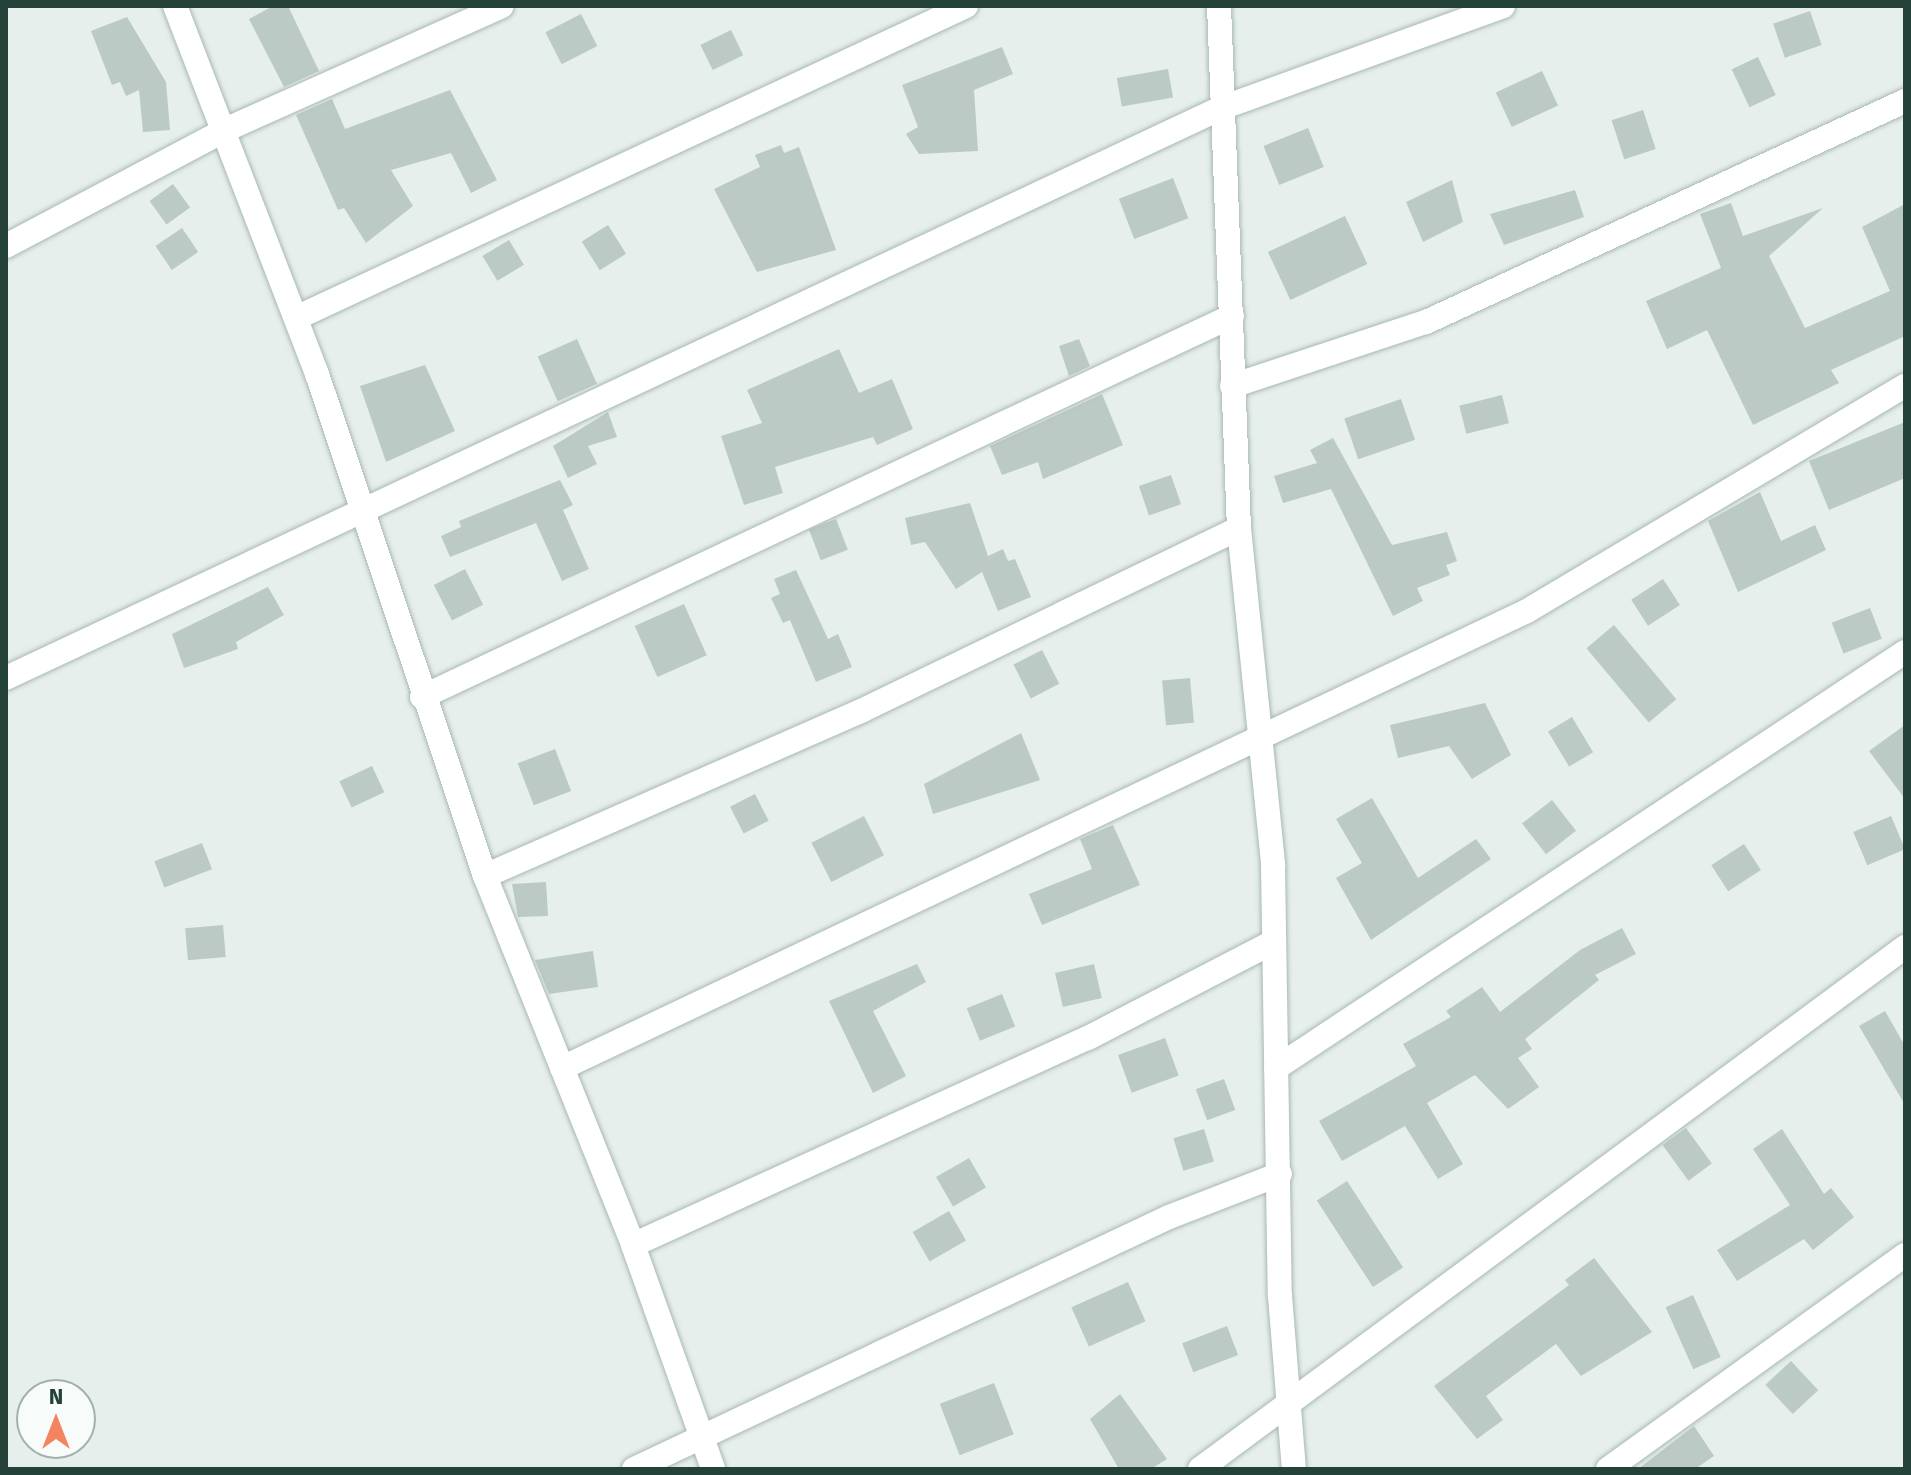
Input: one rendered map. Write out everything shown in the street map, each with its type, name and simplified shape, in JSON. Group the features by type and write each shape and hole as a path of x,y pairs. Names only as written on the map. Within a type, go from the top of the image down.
{"street":[{"path":"175,6 296,318 485,876 633,1245 713,1469"},
{"path":"6,246 225,130 502,6"},
{"path":"296,318 966,6"},
{"path":"1219,6 1219,109 1232,316 1239,528 1260,738 1273,942 1294,1469"},
{"path":"6,678 1219,109 1503,6"},
{"path":"1232,386 1426,322 1905,101"},
{"path":"422,697 1232,316"},
{"path":"562,1068 1527,611 1905,386"},
{"path":"485,876 861,711 1239,528"},
{"path":"1276,1068 1905,652"},
{"path":"633,1245 1088,1038 1273,942"},
{"path":"1200,1469 1290,1399 1905,947"},
{"path":"634,1469 703,1442 1169,1217 1280,1174"},
{"path":"1608,1469 1905,1255"}],"building":[{"path":"273,6 288,6 319,71 284,87 249,19"},
{"path":"1810,11 1822,45 1785,58 1773,24"},
{"path":"581,14 597,46 562,64 545,32"},
{"path":"127,17 166,82 170,130 143,132 139,90 126,96 120,82 112,85 91,31"},
{"path":"731,30 743,55 713,70 700,45"},
{"path":"1002,47 1013,74 974,90 978,151 919,154 906,134 918,127 902,85"},
{"path":"1758,57 1776,95 1749,107 1732,69"},
{"path":"1168,69 1173,98 1122,107 1117,78"},
{"path":"1542,71 1558,105 1512,127 1496,93"},
{"path":"450,90 497,180 471,193 451,153 391,170 413,206 366,243 344,208 338,210 296,115 332,99 345,129"},
{"path":"1643,110 1656,149 1624,159 1612,120"},
{"path":"1308,128 1324,167 1279,185 1263,146"},
{"path":"781,145 784,153 799,147 836,250 757,272 714,189 760,167 755,155"},
{"path":"1173,178 1188,218 1134,239 1119,199"},
{"path":"1452,180 1463,222 1423,242 1406,202"},
{"path":"173,184 190,207 167,225 150,201"},
{"path":"1575,190 1584,217 1504,245 1490,214"},
{"path":"1731,203 1743,236 1823,208 1769,256 1805,328 1890,291 1862,227 1905,204 1905,336 1831,370 1839,383 1753,425 1707,330 1667,349 1646,301 1721,268 1700,214"},
{"path":"1345,216 1367,264 1290,300 1268,252"},
{"path":"608,225 626,254 600,270 582,241"},
{"path":"182,228 198,252 172,270 155,246"},
{"path":"509,240 524,265 497,281 482,256"},
{"path":"577,339 597,384 558,401 538,356"},
{"path":"1079,339 1090,366 1069,376 1059,346"},
{"path":"839,349 859,393 892,379 913,429 877,445 873,437 775,467 783,493 744,505 721,436 762,423 747,390"},
{"path":"425,365 455,431 386,462 360,386"},
{"path":"1102,394 1123,445 1043,479 1038,462 1002,475 990,446"},
{"path":"1502,395 1509,423 1466,434 1459,406"},
{"path":"1401,399 1415,440 1358,459 1344,419"},
{"path":"608,412 617,437 588,446 597,464 568,478 553,446"},
{"path":"1905,422 1905,478 1829,510 1809,461"},
{"path":"1333,438 1392,545 1447,532 1457,561 1446,565 1450,575 1417,588 1423,601 1393,616 1331,489 1283,503 1274,476 1317,463 1310,450"},
{"path":"1171,475 1181,504 1149,515 1139,486"},
{"path":"560,480 573,505 563,510 589,569 562,581 536,523 450,557 441,536 461,527 459,521"},
{"path":"1760,492 1781,541 1815,525 1826,550 1738,592 1708,521"},
{"path":"970,503 988,556 1003,549 1008,561 1015,559 1031,597 998,611 982,572 956,589 925,542 911,545 905,518"},
{"path":"836,519 848,550 821,560 809,529"},
{"path":"465,569 483,605 452,621 434,585"},
{"path":"796,570 828,639 838,634 852,667 816,682 790,620 783,623 771,598 780,594 774,579"},
{"path":"1663,579 1680,605 1648,626 1631,600"},
{"path":"268,587 284,615 236,642 238,649 184,668 172,634"},
{"path":"684,604 707,655 657,677 635,626"},
{"path":"1870,608 1882,639 1844,654 1832,623"},
{"path":"1614,625 1676,699 1649,722 1586,648"},
{"path":"1042,650 1059,684 1031,698 1013,665"},
{"path":"1190,678 1194,723 1166,725 1162,680"},
{"path":"1485,703 1511,755 1472,779 1449,746 1398,758 1390,725"},
{"path":"1572,717 1593,752 1569,767 1548,731"},
{"path":"1905,725 1905,799 1869,751"},
{"path":"1021,733 1040,780 933,814 924,784"},
{"path":"555,749 571,791 534,805 518,763"},
{"path":"372,766 384,792 352,807 339,781"},
{"path":"755,794 769,821 744,833 730,807"},
{"path":"1372,798 1418,878 1476,839 1491,859 1371,940 1336,878 1362,863 1336,819"},
{"path":"1552,800 1576,831 1546,854 1522,823"},
{"path":"864,816 884,855 831,882 811,843"},
{"path":"1891,816 1905,849 1867,865 1853,832"},
{"path":"1113,825 1140,885 1042,925 1029,894 1092,869 1080,839"},
{"path":"202,843 212,869 164,887 154,861"},
{"path":"1744,844 1761,870 1728,891 1711,865"},
{"path":"546,882 548,916 518,917 512,884"},
{"path":"223,925 226,957 188,960 185,928"},
{"path":"1622,928 1636,954 1595,975 1599,980 1525,1039 1532,1049 1518,1058 1539,1087 1508,1109 1475,1075 1427,1103 1463,1164 1438,1179 1405,1126 1342,1161 1319,1121 1416,1066 1403,1044 1451,1017 1446,1011 1482,987 1500,1012 1580,950"},
{"path":"593,951 598,987 549,994 535,960"},
{"path":"917,964 926,982 873,1011 906,1076 873,1093 829,1001"},
{"path":"1094,964 1102,998 1063,1007 1055,973"},
{"path":"1002,994 1015,1026 980,1041 967,1008"},
{"path":"1885,1011 1905,1046 1905,1105 1859,1026"},
{"path":"1165,1038 1179,1076 1132,1093 1118,1055"},
{"path":"1224,1079 1235,1110 1207,1120 1196,1089"},
{"path":"1686,1128 1712,1164 1688,1181 1663,1145"},
{"path":"1204,1129 1214,1162 1183,1171 1173,1138"},
{"path":"1782,1129 1824,1194 1831,1188 1854,1217 1813,1250 1804,1239 1737,1281 1717,1250 1790,1205 1753,1149"},
{"path":"969,1158 986,1187 953,1206 936,1177"},
{"path":"1347,1181 1403,1267 1373,1287 1317,1201"},
{"path":"949,1211 966,1240 930,1261 913,1232"},
{"path":"1594,1258 1652,1332 1581,1376 1556,1344 1486,1396 1503,1420 1477,1439 1434,1386 1569,1285 1565,1280"},
{"path":"1128,1282 1145,1321 1089,1347 1071,1307"},
{"path":"1693,1295 1721,1357 1693,1369 1666,1307"},
{"path":"1227,1326 1238,1355 1193,1372 1182,1343"},
{"path":"1791,1361 1818,1390 1793,1414 1765,1385"},
{"path":"994,1383 1014,1434 960,1455 940,1404"},
{"path":"1120,1394 1167,1459 1151,1469 1119,1469 1090,1419"},
{"path":"1694,1426 1714,1456 1695,1469 1638,1469"}]}
